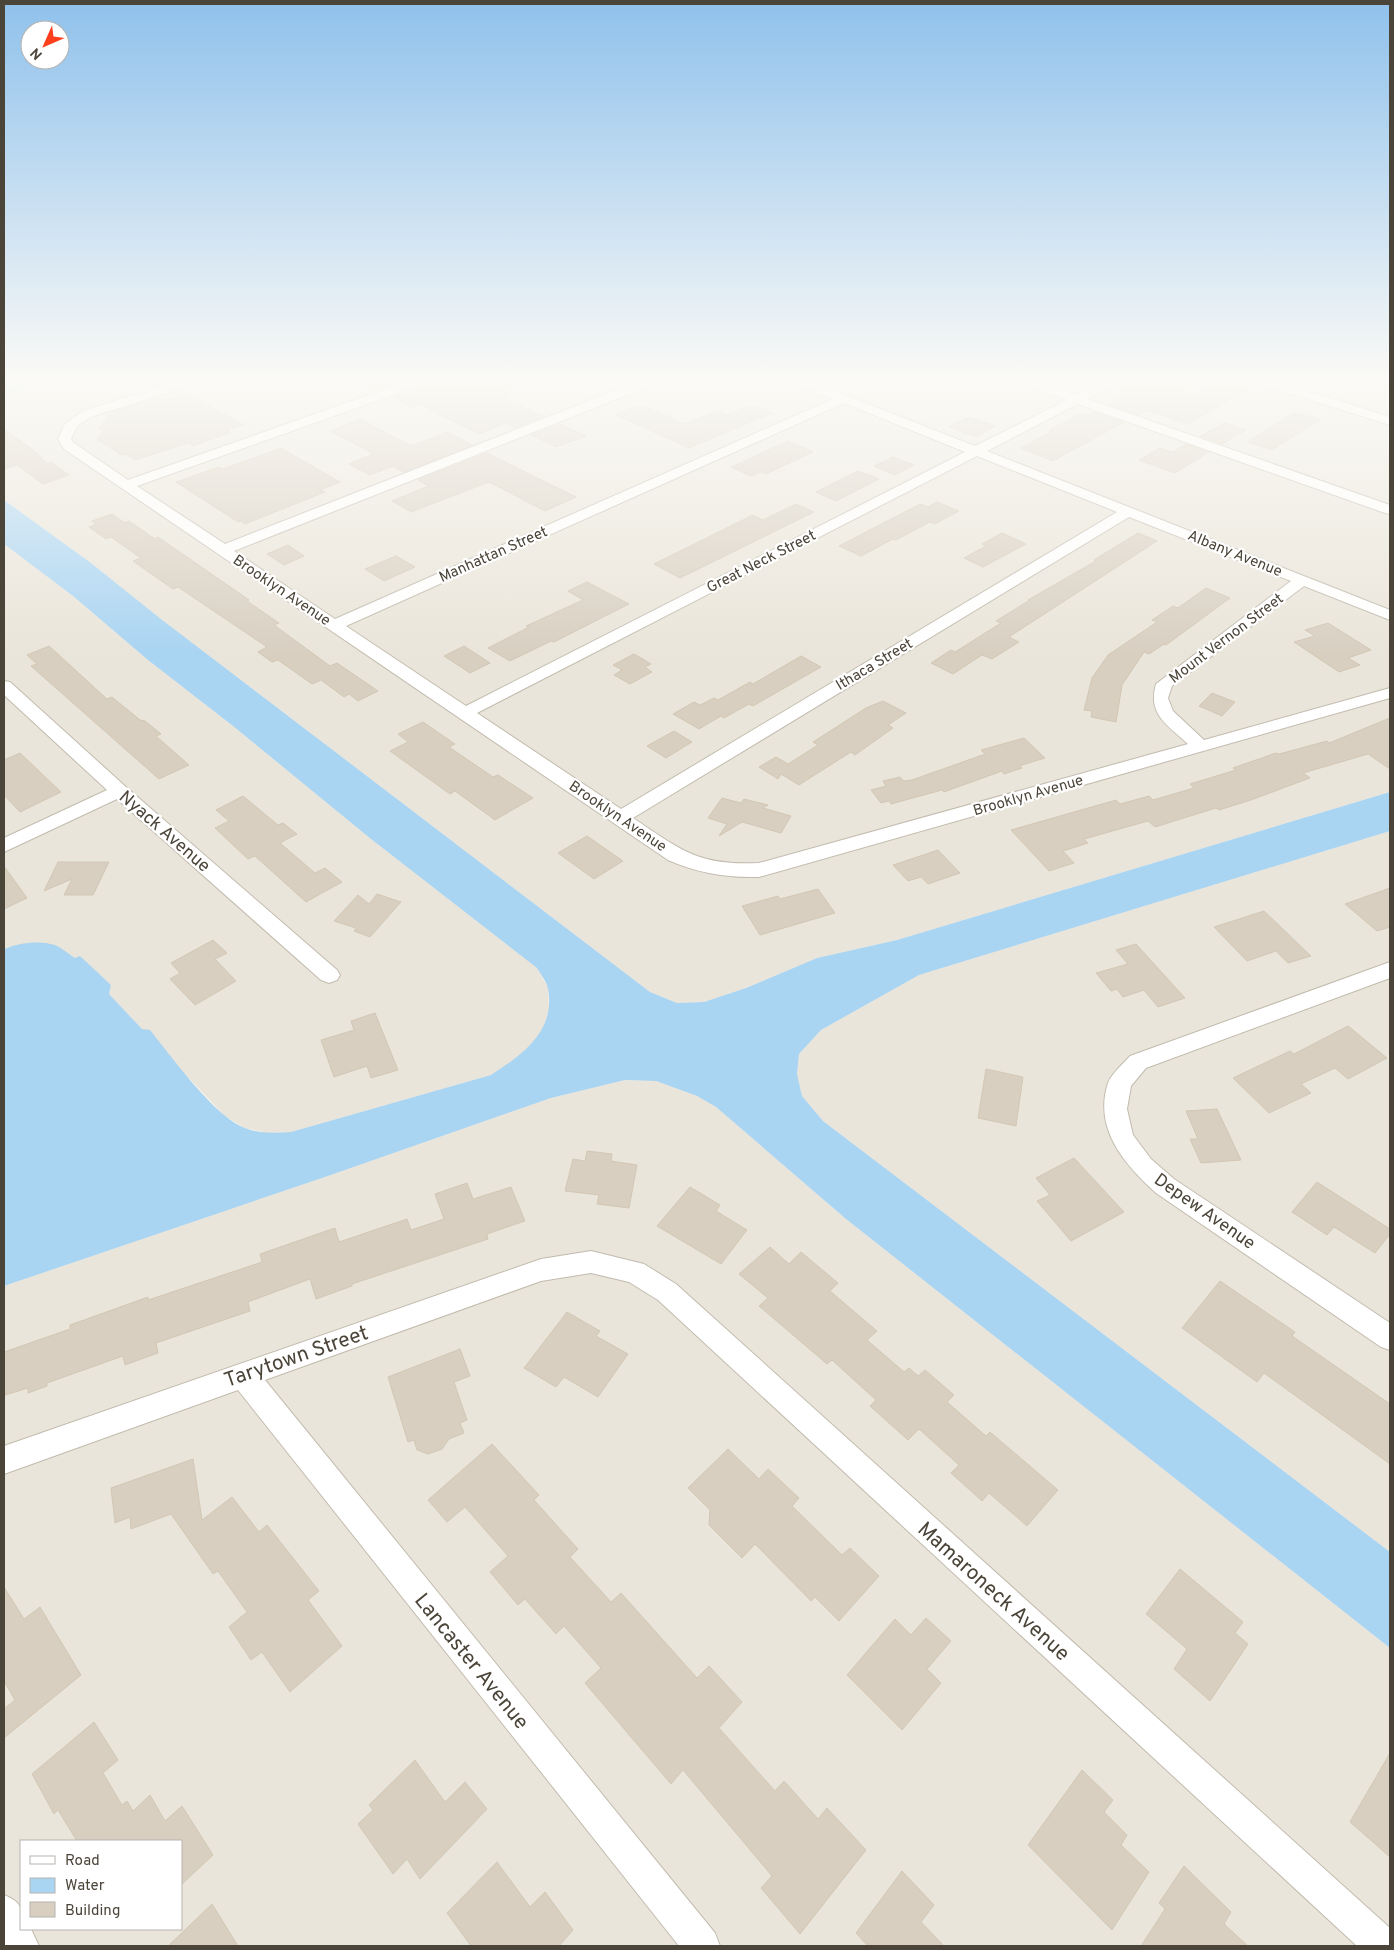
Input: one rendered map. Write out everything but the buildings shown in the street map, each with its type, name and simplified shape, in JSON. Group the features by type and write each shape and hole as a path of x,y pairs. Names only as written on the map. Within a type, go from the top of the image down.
{"street":[{"name":"Brooklyn Avenue","path":"110,473 675,855 700,866 729,872 759,870 1390,693"},
{"path":"127,484 158,473"},
{"path":"223,550 418,473"},
{"name":"Manhattan Street","path":"334,625 675,473"},
{"name":"Great Neck Street","path":"465,713 933,473"},
{"name":"Albany Avenue","path":"1032,473 1390,615"},
{"path":"1286,473 1390,510"},
{"name":"Ithaca Street","path":"620,818 1128,511"},
{"name":"Mount Vernon Street","path":"1200,746 1165,713 1160,698 1164,684 1303,580"},
{"name":"Nyack Avenue","path":"4,686 119,791 329,975"},
{"path":"4,846 119,791"},
{"name":"Depew Avenue","path":"1390,970 1138,1062 1120,1083 1115,1109 1122,1138 1142,1166 1165,1186 1390,1338"},
{"name":"Tarytown Street","path":"4,1460 541,1270 591,1262"},
{"name":"Mamaroneck Avenue","path":"591,1262 635,1272 667,1292 1383,1946"},
{"name":"Lancaster Avenue","path":"243,1375 702,1946"},
{"path":"4,1913 21,1946"}],"shaded area":[{"path":"4,473 1390,473 1390,792 897,940 817,958 746,988 704,1002 677,1003 650,992 161,619 91,563 4,500"},
{"path":"4,544 73,596 148,660 233,726 371,839 537,968 548,988 549,1009 544,1028 533,1042 516,1059 491,1075 291,1132 268,1133 245,1128 225,1116 109,994 111,985 75,958 56,946 12,946 4,949"},
{"path":"1390,831 1390,1552 823,1121 802,1096 797,1074 799,1054 821,1030 919,975"},
{"path":"625,1080 656,1081 697,1096 716,1107 846,1219 1390,1648 1390,1946 4,1946 4,1286 551,1098"}],"water":[{"path":"4,500 91,563 161,619 650,992 677,1003 704,1002 746,988 817,958 897,940 1390,792 1390,831 919,975 821,1030 799,1054 797,1074 802,1096 823,1121 1390,1552 1390,1648 846,1219 716,1107 697,1096 656,1081 625,1080 551,1098 4,1286 4,949 35,942 55,945 75,958 80,956 111,985 109,994 142,1029 150,1030 181,1070 220,1112 245,1128 262,1132 291,1132 491,1075 514,1059 534,1040 542,1029 547,1017 549,1004 547,986 537,968 371,839 233,726 148,660 73,596 4,544"}]}
